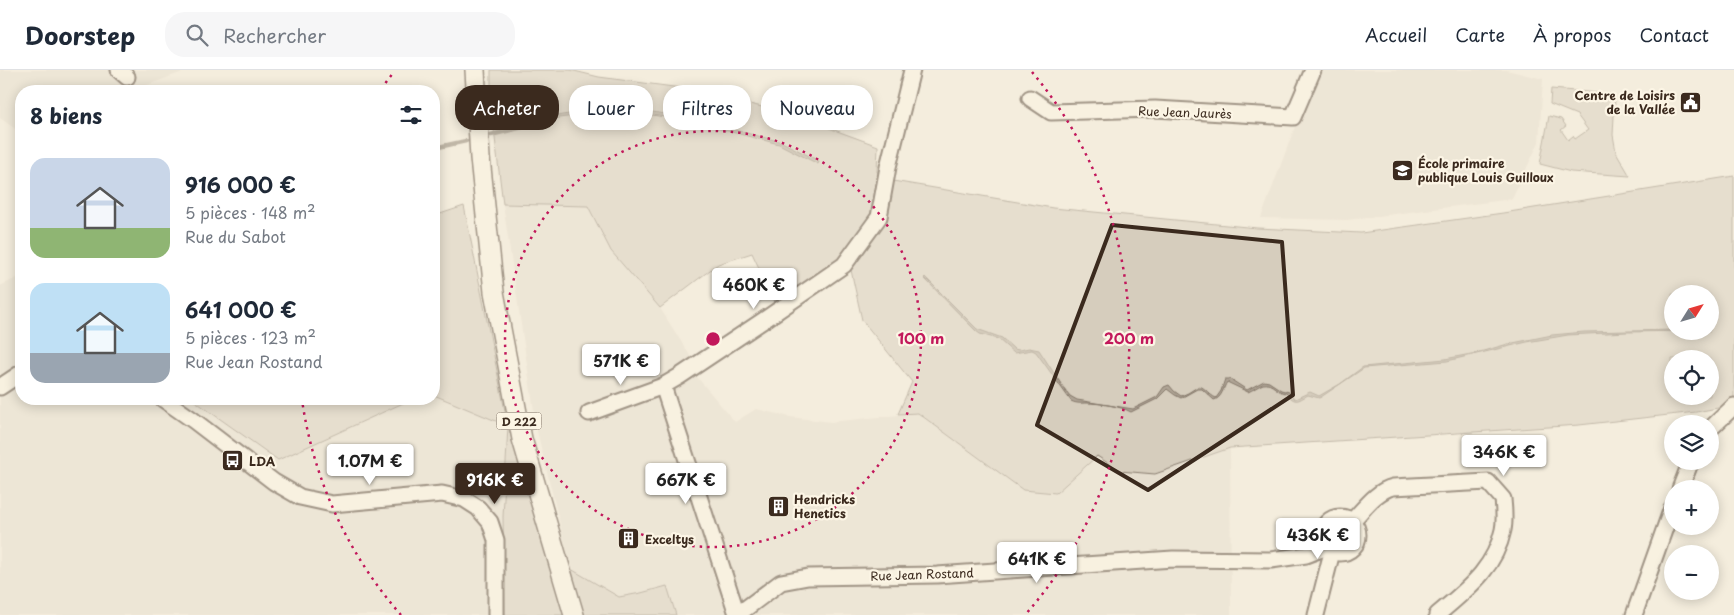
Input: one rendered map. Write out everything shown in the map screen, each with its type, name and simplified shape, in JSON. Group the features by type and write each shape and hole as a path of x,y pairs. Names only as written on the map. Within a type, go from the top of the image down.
{"main road":[{"name":"D 222","path":"475,70 480,158 494,292 522,439 574,615"}],"street":[{"path":"589,414 664,386 768,318 844,265 879,217 888,167 912,70"},
{"name":"Rue Jean Jaurès","path":"1030,98 1051,112 1155,109 1292,117 1314,70"},
{"path":"0,387 15,377"},
{"path":"664,386 737,615"},
{"path":"173,405 274,482 300,497 332,504 442,494 464,498 478,508 490,522 496,540 496,615"},
{"path":"1719,421 1734,406"},
{"path":"1352,521 1386,488 1393,486 1488,482 1503,499 1504,528 1498,546 1493,559 1474,583 1437,615"},
{"path":"1336,516 1352,521 1358,535 1352,549 1342,553 1328,549 1322,541 1321,531 1327,521 1336,516"},
{"path":"1634,615 1664,531"},
{"path":"1316,615 1328,549"},
{"name":"Rue Jean Rostand","path":"737,615 781,582 808,577 937,575 1173,559 1271,560 1306,555 1328,549"}],"highlighted area":[{"path":"1112,225 1282,242 1293,395 1148,490 1037,425"}],"shaded area":[{"path":"0,70 188,70 147,85 15,85 15,129 0,118"},
{"path":"491,70 570,70 599,77 663,86 663,130 751,130 751,104 761,107 761,130 834,130 878,146 877,172 893,181 1053,208 1257,228 1361,233 1503,213 1734,176 1734,405 1696,412 1579,425 1230,448 1155,474 1120,471 1097,456 1056,493 1023,490 918,413 898,414 912,382 862,320 847,252 801,289 775,302 752,253 718,264 660,308 611,251 588,206 503,204 494,130 559,130 559,85 491,85"},
{"name":"École primaire publique Louis Guilloux","path":"1316,70 1506,70 1543,79 1539,142 1512,199 1347,220 1261,218"},
{"path":"1551,89 1611,94 1615,98 1613,135 1616,152 1630,176 1571,172 1540,164 1549,116 1561,119 1566,126 1561,130 1568,140 1573,136 1575,139 1588,130 1577,115 1550,104"},
{"path":"653,112 663,114 663,117 653,115"},
{"path":"569,114 569,117 559,118 559,116"},
{"path":"724,130 734,130 782,142 819,161 818,164 779,144"},
{"path":"503,204 588,206 611,251 660,308 689,354 697,377 735,422 756,409 790,417 831,422 918,413 1023,490 1097,455 1120,471 1155,474 1230,448 1231,615 676,615 667,586 619,597 571,569 537,431"},
{"path":"464,206 508,426 440,398 440,214"},
{"path":"924,278 977,329 1002,338 1014,349 1029,348 1039,350 1070,396 1077,400 1106,405 1071,401 1036,352 1032,350 1014,353 998,339 976,331"},
{"path":"15,279 15,405 200,405 278,460 399,405 440,405 440,398 508,426 503,517 505,615 0,615 0,286"},
{"path":"1664,330 1568,335 1527,342 1447,361 1364,368 1340,384 1363,367 1445,359 1552,335 1584,332"},
{"path":"1225,379 1230,379 1247,390 1264,381 1269,382 1281,390 1289,392 1295,399 1310,392 1319,396 1340,384 1319,398 1308,395 1299,400 1294,400 1286,393 1266,384 1248,392 1227,382 1221,395 1214,400 1202,389 1197,389 1181,398 1167,389 1157,399 1131,412 1111,405 1133,409 1157,397 1164,387 1169,385 1181,396 1199,386 1216,398 1221,391"},
{"path":"200,405 399,405 278,460"},
{"path":"508,426 564,615 505,615 503,517"},
{"path":"571,569 619,597 667,586 676,615 583,615"}],"waterway":[{"path":"491,135 511,130"},
{"path":"440,147 466,141"}],"place":[{"name":"Centre de Loisirs de la Vallée","path":"1691,102"},
{"name":"École primaire publique Louis Guilloux","path":"1402,170"},
{"name":"LDA","path":"233,461"},
{"name":"Hendricks Henetics","path":"778,506"},
{"name":"Exceltys","path":"629,539"}]}
